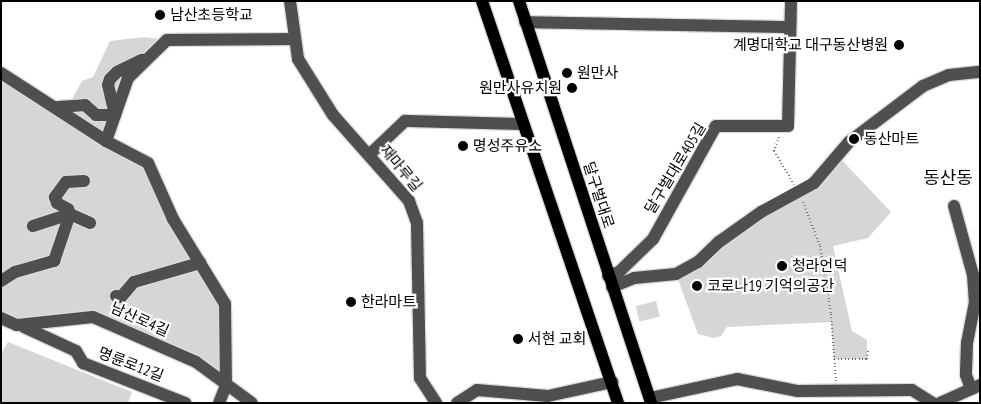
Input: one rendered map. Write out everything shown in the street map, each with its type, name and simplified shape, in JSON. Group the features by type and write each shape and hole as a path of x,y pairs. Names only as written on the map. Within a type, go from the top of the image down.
{"main road":[{"path":"482,1 618,403"},
{"name":"달구벌대로","path":"519,1 610,281 651,400"}],"street":[{"name":"재마루길","path":"290,1 298,59 328,107 409,201 417,223 420,378 436,403"},
{"path":"783,126 788,126 791,1"},
{"path":"526,22 790,27"},
{"path":"106,141 115,115 108,85 110,79 124,68 140,64 151,48 161,47 167,40 295,39"},
{"path":"610,281 676,274 698,262 719,242 761,212 814,183 849,142 923,86 949,75 980,72"},
{"path":"1,73 106,141 148,163 173,219 225,304 226,386 219,403"},
{"path":"58,107 85,105 96,115 115,115"},
{"path":"369,155 404,121 523,124"},
{"name":"달구벌대로405길","path":"610,281 653,238 716,126 783,126"},
{"path":"1,281 15,272 54,261 70,214 68,208 57,203 55,197 66,182 84,181"},
{"path":"940,403 976,387 966,375 967,343 975,302 973,275 954,206"},
{"path":"33,226 70,214 90,223"},
{"path":"116,296 122,297 134,282 200,263"},
{"name":"남산로4길","path":"1,318 17,325 93,317 196,362 226,386 252,403"},
{"name":"명륜로12길","path":"17,325 36,330 76,351 83,363 185,403"},
{"name":"달구벌대로","path":"651,400 737,379 797,391 912,390 933,403"},
{"path":"457,403 477,390 548,396 612,382"}],"path":[{"path":"783,126 774,151 795,186"},
{"path":"802,200 820,246 836,390"},
{"path":"834,359 867,359 868,349"}],"shaded area":[{"path":"144,37 167,40 128,78 107,138 148,163 225,304 226,386 196,362 93,317 17,325 1,319 1,73 52,103 72,99 82,81 93,77 110,41"},
{"path":"837,155 891,212 868,238 833,246 852,331 867,340 867,359 834,359 831,322 727,327 721,336 714,338 698,334 676,274 814,183"},
{"path":"656,301 660,317 639,322 636,306"},
{"path":"8,342 132,392 128,403 1,403 1,354"}],"place":[{"name":"남산초등학교","path":"160,15"},
{"name":"계명대학교 대구동산병원","path":"899,45"},
{"name":"원만사","path":"567,73"},
{"name":"원만사유치원","path":"572,88"},
{"name":"동산마트","path":"854,139"},
{"name":"명성주유소","path":"463,146"},
{"name":"청라언덕","path":"782,266"},
{"name":"코로나19 기억의공간","path":"697,286"},
{"name":"한라마트","path":"351,302"},
{"name":"서현 교회","path":"518,339"}],"district":[{"name":"동산동","path":"948,178"}]}
